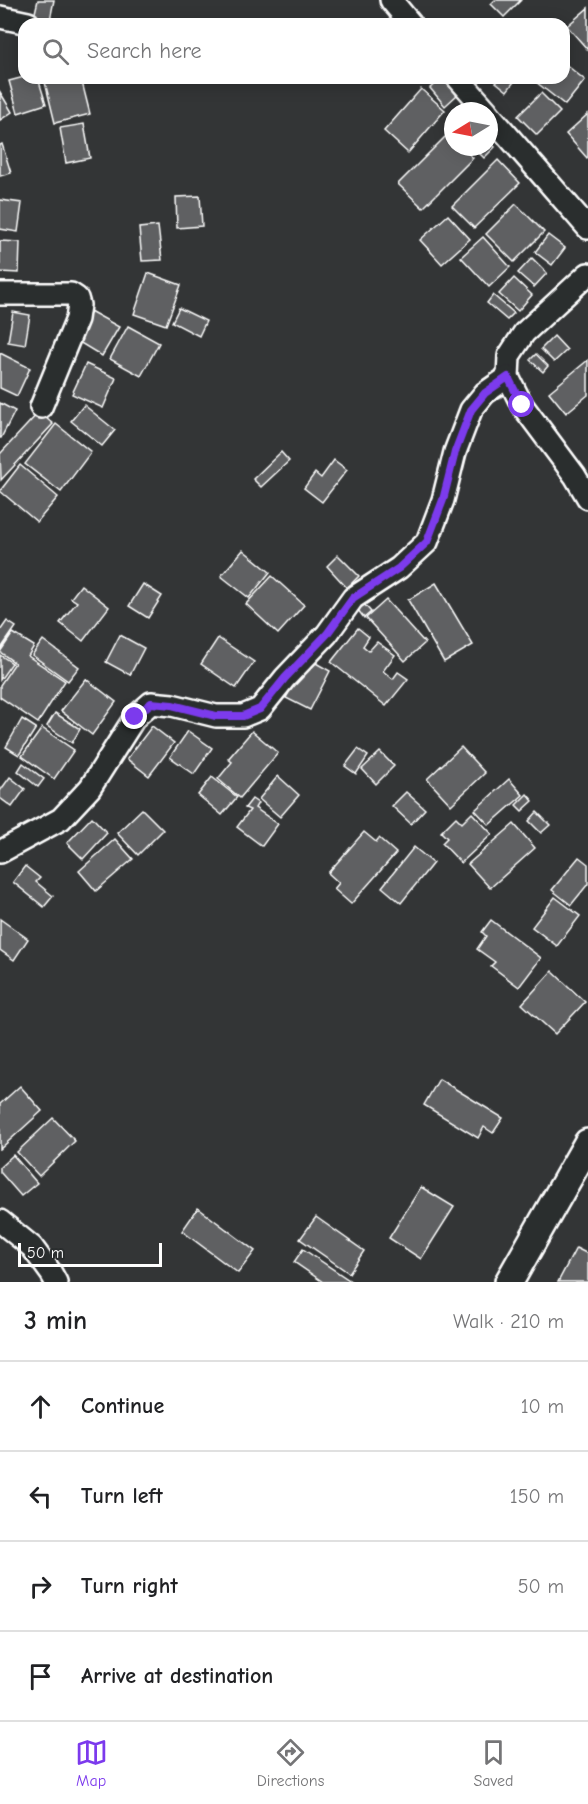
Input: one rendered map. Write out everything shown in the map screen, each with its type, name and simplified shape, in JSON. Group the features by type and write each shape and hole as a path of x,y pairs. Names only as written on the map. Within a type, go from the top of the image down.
{"street":[{"path":"392,0 406,18"},
{"path":"0,17 18,21"},
{"path":"463,84 479,102"},
{"path":"498,124 588,228"},
{"path":"588,274 524,333 509,356 508,377 522,405 575,476 588,498"},
{"path":"0,294 71,294 76,298 77,319 40,407"},
{"path":"0,852 61,819 90,788 135,717 151,703 172,705 216,716 243,716 260,709 285,678 327,634 353,598 399,568 427,542 443,500 455,452 471,410 485,393 508,377"},
{"path":"509,1282 588,1143"},
{"path":"0,1221 32,1247 56,1282"}],"building":[{"path":"38,0 54,0 50,18 34,17"},
{"path":"495,0 521,0 504,17 491,4"},
{"path":"588,8 588,50 570,29 570,23"},
{"path":"570,68 585,80 565,105 539,84 570,84"},
{"path":"18,79 18,84 40,84 46,104 18,113 9,81"},
{"path":"45,84 82,84 90,114 55,123"},
{"path":"435,84 447,84 457,95 449,102 444,102 444,105 430,88"},
{"path":"498,84 512,84 507,91"},
{"path":"421,89 444,109 408,153 384,131"},
{"path":"0,92 12,112 0,120"},
{"path":"541,93 560,112 537,135 518,116"},
{"path":"588,114 588,157 587,158 566,134"},
{"path":"84,124 90,158 66,163 60,128"},
{"path":"444,138 444,156 471,156 473,158 423,208 398,184"},
{"path":"2,144 11,173 0,176 0,145"},
{"path":"498,160 520,183 474,228 452,206"},
{"path":"200,196 202,226 177,228 176,197"},
{"path":"0,200 22,203 18,232 0,229"},
{"path":"516,204 544,232 514,262 486,234"},
{"path":"448,215 470,239 442,264 420,240"},
{"path":"158,226 162,260 142,261 139,228"},
{"path":"548,235 565,248 552,265 535,252"},
{"path":"483,237 510,267 489,287 461,257"},
{"path":"0,241 20,242 19,273 0,272"},
{"path":"532,258 547,273 534,287 518,273"},
{"path":"148,273 181,285 166,325 134,314"},
{"path":"514,278 532,295 518,311 499,294"},
{"path":"493,295 514,313 507,320 487,303"},
{"path":"179,308 206,321 199,336 172,322"},
{"path":"90,311 119,327 102,356 74,339"},
{"path":"13,312 30,315 25,345 8,342"},
{"path":"128,326 159,343 141,376 110,359"},
{"path":"554,336 567,350 554,362 541,349"},
{"path":"0,353 30,368 17,396 0,388"},
{"path":"536,354 548,366 543,372 530,360"},
{"path":"588,360 588,395 566,413 549,392"},
{"path":"86,364 116,378 103,408 72,394"},
{"path":"0,403 15,411 1,438 0,438"},
{"path":"84,405 115,430 102,446 71,421"},
{"path":"39,412 53,424 1,480 0,454"},
{"path":"56,424 91,452 61,492 25,464"},
{"path":"281,452 289,461 261,487 253,479"},
{"path":"334,460 347,470 322,502 304,488 315,473 321,478"},
{"path":"20,465 58,497 37,522 0,491"},
{"path":"243,550 270,572 249,598 221,576"},
{"path":"338,555 359,576 347,588 327,566"},
{"path":"272,576 304,605 278,634 246,604"},
{"path":"436,583 473,645 444,662 408,600"},
{"path":"143,584 162,596 148,618 129,606"},
{"path":"81,585 109,607 83,641 60,623 77,602 71,598"},
{"path":"386,600 425,643 405,661 366,618"},
{"path":"364,604 371,612 364,618 358,610"},
{"path":"7,621 16,627 0,650 0,631"},
{"path":"358,628 369,637 363,646 369,651 377,642 395,655 383,671 393,679 398,672 408,679 386,706 331,662"},
{"path":"13,633 34,646 28,656 65,681 38,723 0,697 0,685 15,663 0,652"},
{"path":"120,635 144,648 130,675 106,662"},
{"path":"218,638 254,662 236,688 201,664"},
{"path":"43,640 79,667 68,681 32,655"},
{"path":"0,655 12,663 0,680"},
{"path":"307,658 330,671 310,710 286,698"},
{"path":"86,679 116,702 92,735 61,711"},
{"path":"55,713 80,729 72,743 47,726"},
{"path":"22,719 36,728 19,755 6,747"},
{"path":"152,726 174,743 149,776 127,759"},
{"path":"42,728 74,750 54,779 22,756"},
{"path":"188,731 212,748 194,774 170,757"},
{"path":"252,731 278,753 240,798 218,779 232,762 228,759"},
{"path":"461,747 485,773 451,805 427,779"},
{"path":"358,749 368,756 356,774 345,766"},
{"path":"380,752 394,766 376,784 362,769"},
{"path":"23,763 44,779 38,787 18,771"},
{"path":"278,776 299,795 280,817 259,799"},
{"path":"10,777 25,789 12,807 0,798 0,791"},
{"path":"212,777 237,797 222,815 198,795"},
{"path":"509,779 523,795 489,825 475,810"},
{"path":"406,792 425,809 411,824 392,806"},
{"path":"527,794 533,801 522,811 516,805"},
{"path":"252,799 258,803 255,808 278,824 262,846 237,827 250,810 245,808"},
{"path":"142,809 163,830 138,855 117,833"},
{"path":"537,812 550,825 541,833 529,821"},
{"path":"472,813 492,834 461,863 442,843 447,838 441,832 456,817 462,823"},
{"path":"92,817 107,833 83,859 67,843"},
{"path":"514,824 535,848 490,888 468,864"},
{"path":"364,832 376,842 379,838 396,853 351,904 334,889 339,883 328,873"},
{"path":"115,839 133,859 96,891 79,871"},
{"path":"414,847 433,863 401,903 382,887"},
{"path":"579,857 588,864 588,884 571,905 552,890"},
{"path":"25,866 40,878 36,882 53,896 44,907 13,882"},
{"path":"555,897 580,916 557,946 532,927"},
{"path":"0,919 28,939 14,960 0,950"},
{"path":"491,920 541,958 519,987 491,966 495,962 477,949 486,936 482,932"},
{"path":"552,971 585,1002 555,1034 522,1004"},
{"path":"439,1079 503,1118 493,1133 484,1127 478,1138 424,1105"},
{"path":"20,1086 42,1111 0,1149 0,1104"},
{"path":"53,1118 75,1141 39,1176 17,1152"},
{"path":"13,1155 37,1183 21,1196 0,1172 0,1167"},
{"path":"421,1187 454,1207 421,1259 389,1238"},
{"path":"198,1208 255,1251 238,1273 182,1231"},
{"path":"316,1217 364,1251 349,1273 300,1239"},
{"path":"576,1248 588,1254 588,1282 558,1282"},
{"path":"303,1249 352,1282 323,1282 294,1262"}],"route":[{"path":"135,717 151,703 172,705 216,716 243,716 260,709 285,678 327,634 353,598 399,568 427,542 443,500 455,452 471,410 485,393 508,377 522,405"}]}
